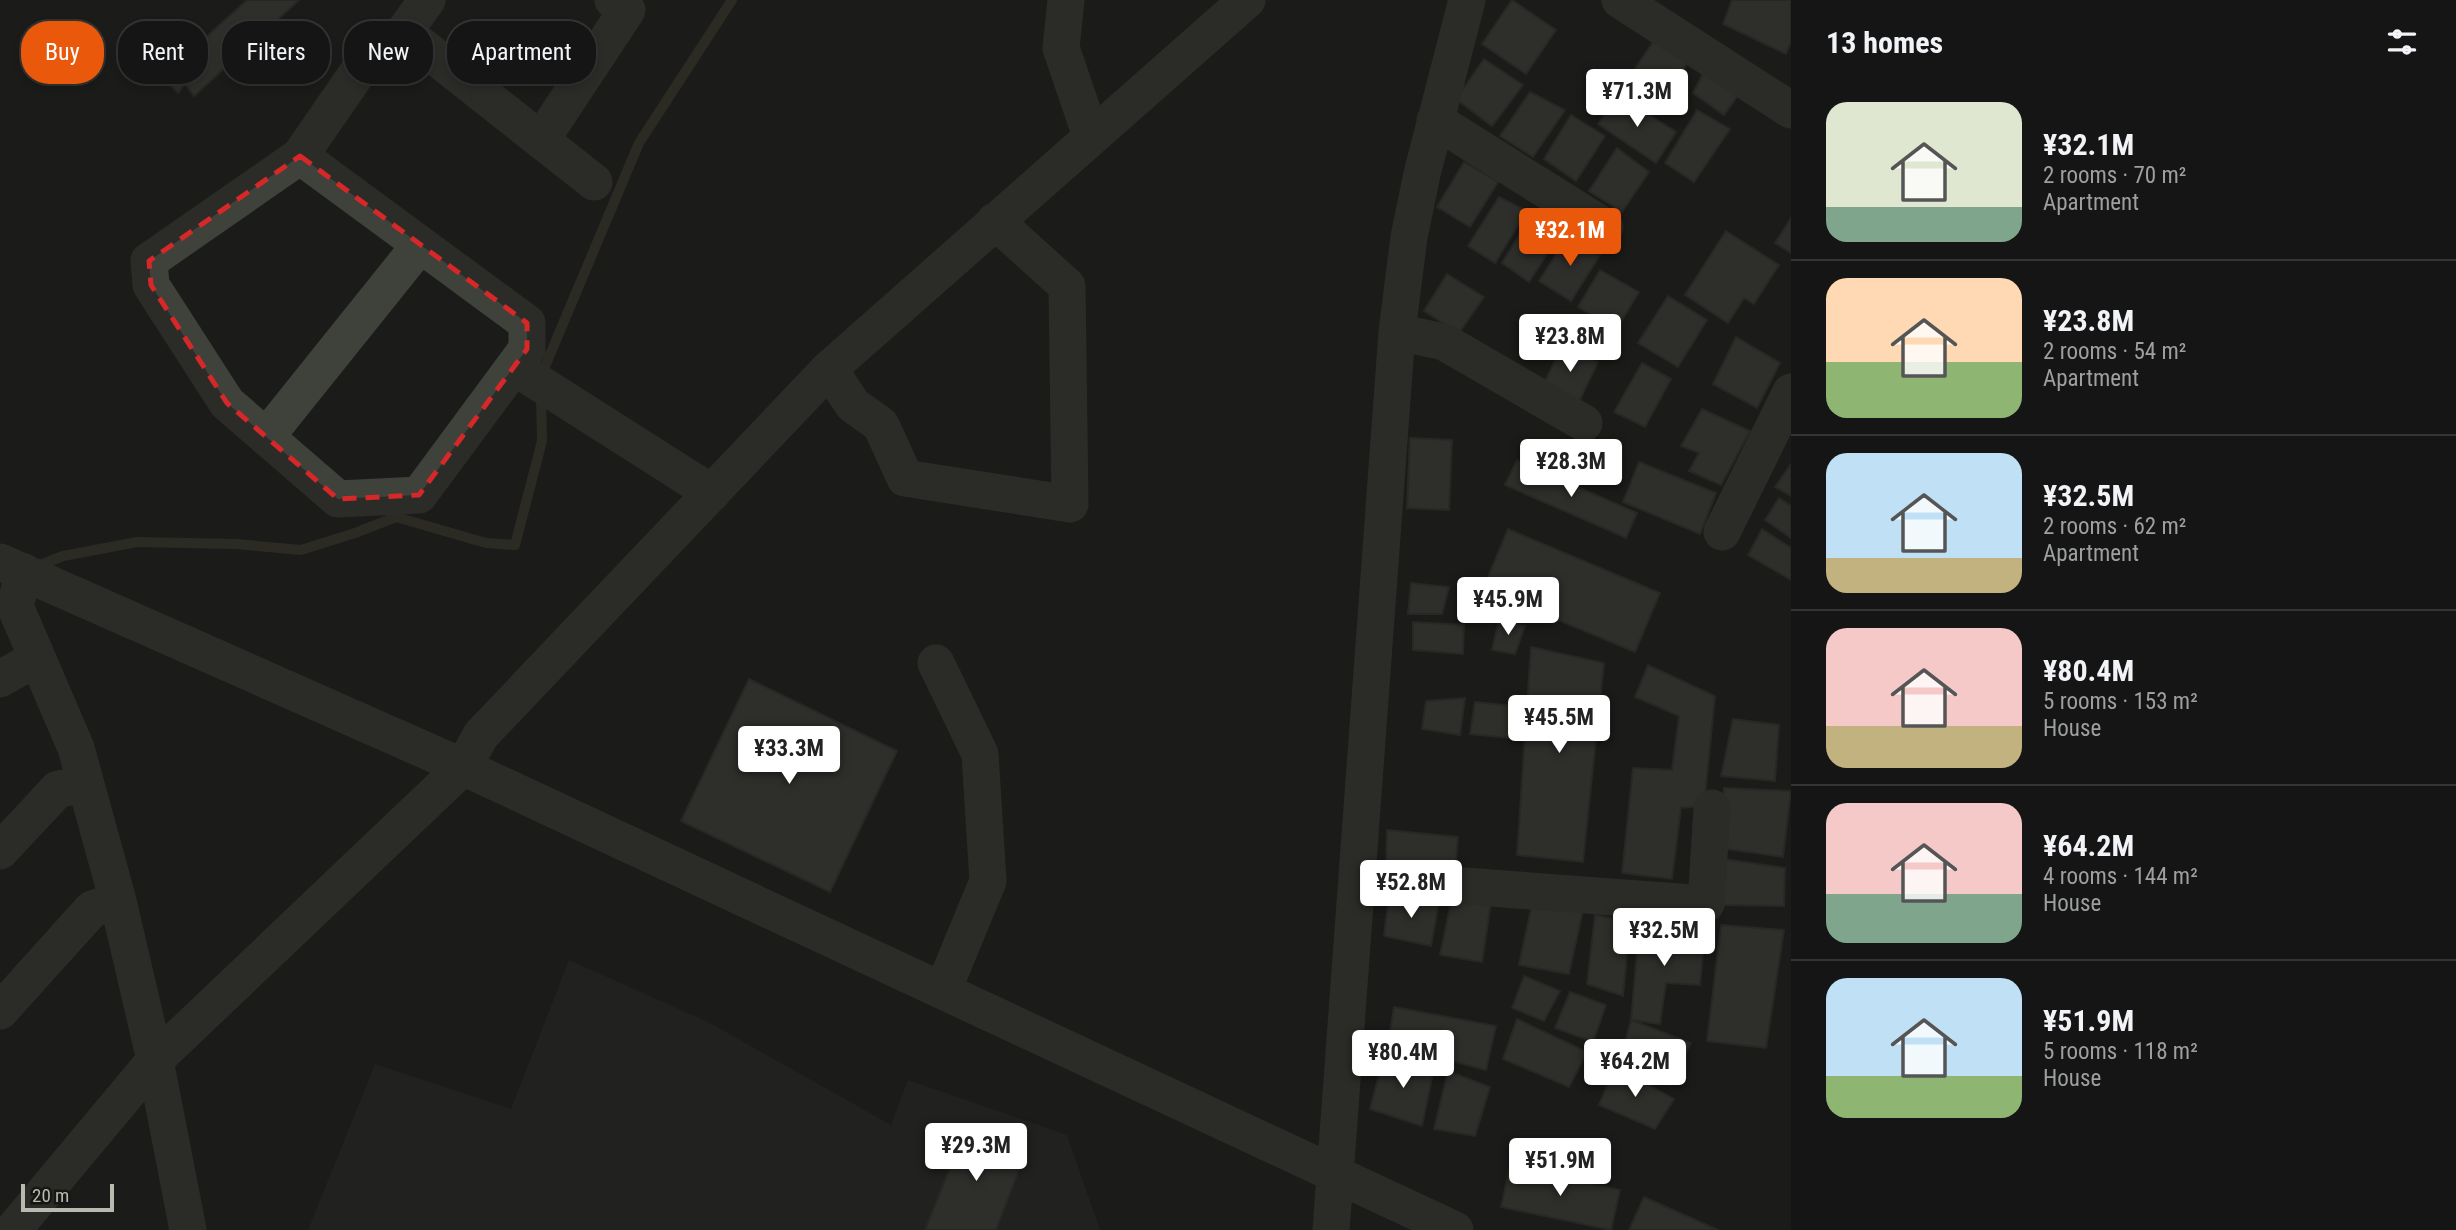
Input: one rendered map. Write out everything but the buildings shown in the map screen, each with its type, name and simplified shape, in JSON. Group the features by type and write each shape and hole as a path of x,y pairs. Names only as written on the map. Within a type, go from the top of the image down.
{"street":[{"path":"412,21 427,0"},
{"path":"541,140 627,10 613,0"},
{"path":"1066,0 1061,48 1091,136"},
{"path":"13,1230 155,1060 463,767 481,735 829,369 1247,0"},
{"path":"1331,1230 1397,332 1409,237 1466,0"},
{"path":"1620,0 1791,110"},
{"path":"433,55 594,182"},
{"path":"300,156 527,323 527,348 419,495 338,499 227,403 151,285 149,261 300,156 350,84"},
{"path":"1436,120 1605,227"},
{"path":"829,369 853,405 881,425 905,478 1070,504 1067,286 995,220"},
{"path":"266,437 420,244"},
{"path":"1397,332 1444,342 1584,423"},
{"path":"514,367 712,493"},
{"path":"1722,532 1780,443 1791,392"},
{"path":"188,1230 155,1060 118,901 76,748 15,606 12,567 463,767 1455,1230"},
{"path":"0,679 37,657"},
{"path":"936,663 980,754 988,881 943,990"},
{"path":"0,851 58,789 86,785"},
{"path":"1357,878 1706,904 1712,808"},
{"path":"0,1011 92,909 118,901"}],"highlighted area":[{"path":"300,156 527,323 527,349 419,495 338,499 227,403 151,285 149,261"}],"shaded area":[{"path":"569,960 710,1023 891,1125 908,1080 1067,1135 1100,1230 308,1230 375,1064 511,1109"}],"waterway":[{"path":"541,376 639,143 732,0"},
{"path":"35,567 63,556 137,542 236,544 301,550 396,517 486,543 515,545 542,441 541,394"}]}
